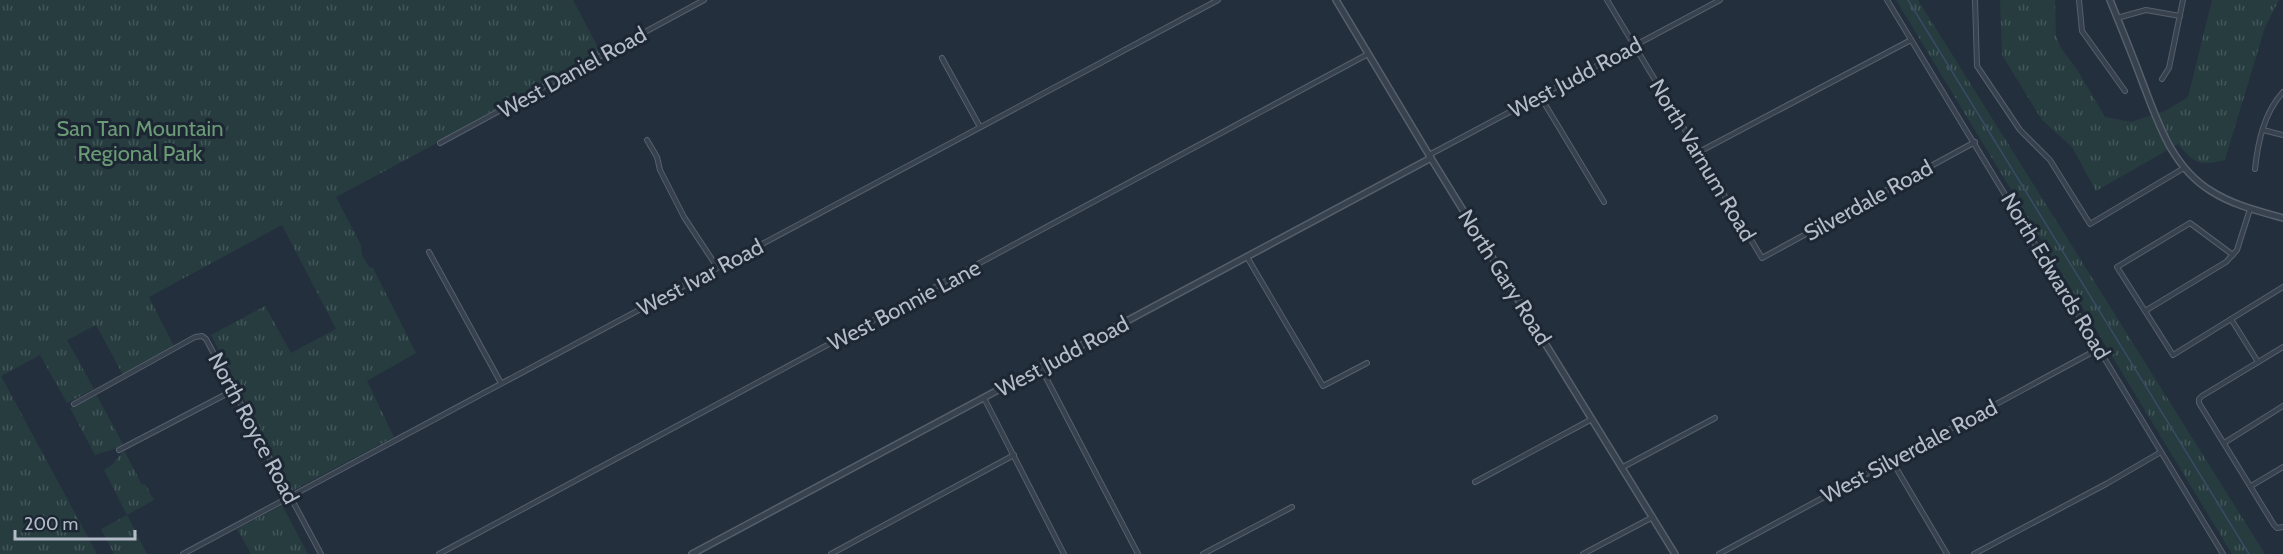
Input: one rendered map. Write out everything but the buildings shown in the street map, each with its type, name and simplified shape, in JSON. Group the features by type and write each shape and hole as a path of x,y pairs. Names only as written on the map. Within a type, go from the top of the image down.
{"street":[{"name":"West Daniel Road","path":"440,143 704,0"},
{"name":"West Ivar Road","path":"183,554 1218,0"},
{"name":"North Gary Road","path":"1336,0 1675,554"},
{"name":"North Varnum Road","path":"1607,0 1762,258"},
{"name":"West Judd Road","path":"692,554 1247,257 1720,0"},
{"name":"North Edwards Road","path":"1887,0 2223,554"},
{"path":"1974,0 1977,66 2020,130 2050,160 2090,224 2184,168"},
{"path":"2079,0 2082,32 2125,91"},
{"path":"2110,0 2163,132 2184,168 2209,190 2234,203 2283,218"},
{"path":"2162,79 2169,68 2183,0"},
{"path":"2117,18 2146,9 2180,16"},
{"path":"1699,152 1911,40"},
{"name":"West Bonnie Lane","path":"439,554 1368,54"},
{"path":"942,58 980,127"},
{"path":"2255,169 2268,111 2283,92"},
{"path":"1540,96 1604,202"},
{"path":"2263,130 2283,135"},
{"path":"647,140 684,217 717,267"},
{"name":"Silverdale Road","path":"1762,258 1975,142"},
{"path":"2145,311 2234,255 2250,209"},
{"path":"2234,255 2190,223 2117,267 2173,355 2283,287"},
{"path":"429,252 501,384"},
{"path":"1247,257 1323,386 1367,363"},
{"path":"2231,319 2258,362"},
{"name":"North Royce Road","path":"74,404 195,337 202,336 206,339 234,390 321,554"},
{"path":"2283,347 2199,399 2199,403 2277,528 2283,527"},
{"name":"West Silverdale Road","path":"1719,554 2100,348"},
{"path":"1041,368 1138,554"},
{"path":"119,450 234,390"},
{"path":"984,398 1064,554"},
{"path":"2224,443 2283,406"},
{"path":"1623,467 1715,418"},
{"path":"1475,482 1593,419"},
{"path":"1974,554 2161,452"},
{"path":"831,554 1014,456"},
{"path":"1892,461 1947,554"},
{"path":"2251,486 2283,466"},
{"path":"1203,554 1292,507"},
{"path":"1583,554 1653,517"}],"green space":[{"name":"San Tan Mountain Regional Park","path":"0,0 573,0 602,55 336,197 361,245 362,255 369,267 373,268 416,353 367,381 394,437 292,491 211,335 265,306 291,353 336,329 282,225 149,297 174,346 123,375 96,325 67,340 94,389 67,403 40,355 1,376 97,554 0,554"},
{"path":"1896,0 1918,0 2265,554 2232,554"},
{"path":"2000,0 2055,0 2056,36 2061,48 2078,71 2105,117 2131,122 2165,111 2188,97 2212,0 2279,0 2265,27 2225,160 2209,163 2198,162 2178,144 2096,191 2072,147 2042,120 2002,55"},
{"path":"96,394 124,446 95,455 70,408"},
{"path":"124,450 142,485 145,484 154,500 127,515 104,470 113,464"},
{"path":"282,505 308,554 251,554 237,529"},
{"path":"127,515 147,554 114,554 101,529"}],"waterway":[{"path":"1908,0 2249,554"}]}
